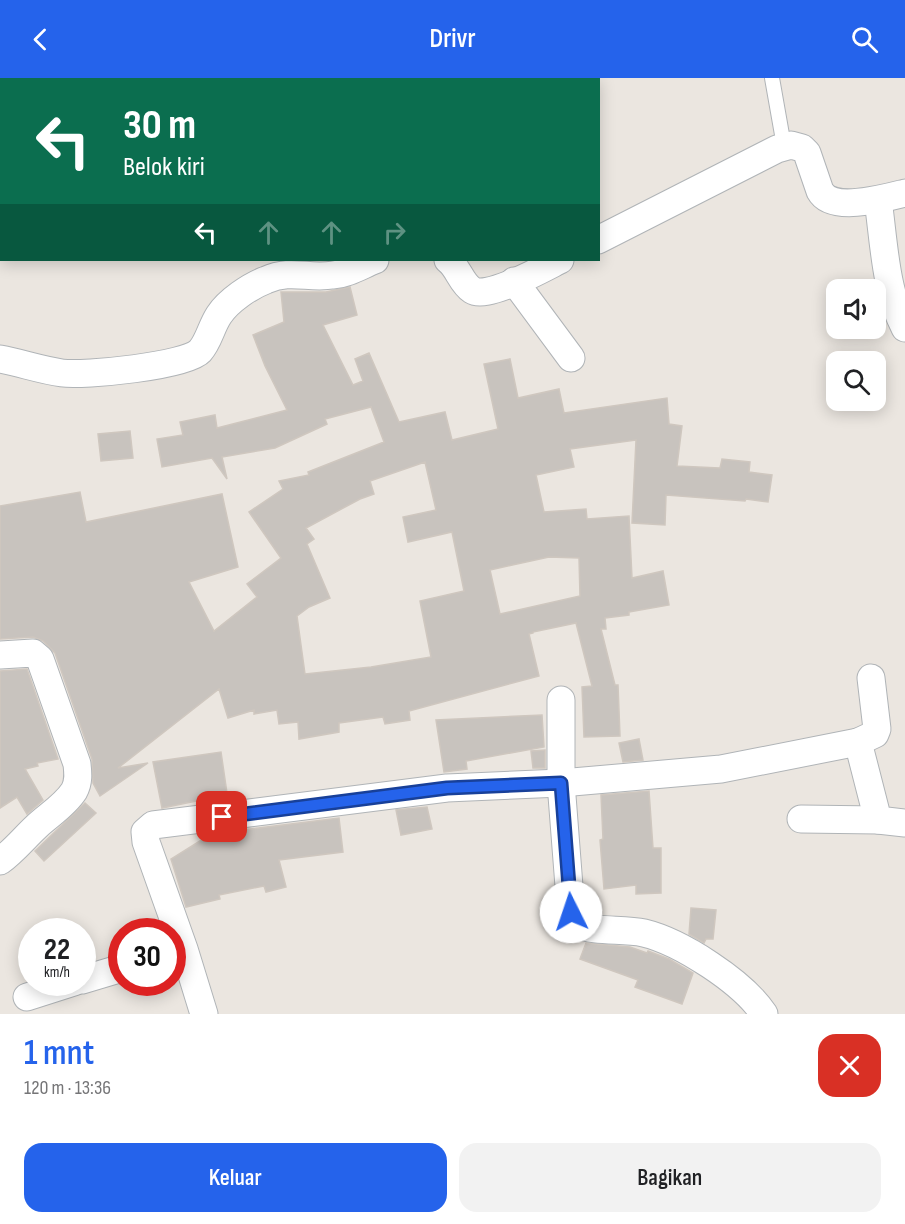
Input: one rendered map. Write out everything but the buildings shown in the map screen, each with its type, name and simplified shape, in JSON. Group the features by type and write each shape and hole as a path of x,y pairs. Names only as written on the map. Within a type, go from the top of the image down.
{"street":[{"path":"600,239 784,146 797,146 807,153 820,191 828,200 843,203 878,200 905,193"},
{"path":"878,200 892,292 905,328"},
{"path":"0,359 64,373 84,374 181,361 198,353 205,344 219,314 231,302 264,280 291,274 335,275 372,261"},
{"path":"449,261 468,286 478,292 489,291 558,261"},
{"path":"514,281 571,358"},
{"path":"0,655 33,653 40,658 77,764 78,781 74,791 59,807 25,838 14,852 0,861"},
{"path":"168,918 146,842 145,832 153,825 447,788 561,783 721,769 858,742 875,734 878,729 871,678"},
{"path":"561,700 561,783 571,912 576,924 603,930 642,933 672,942 707,963 750,998 764,1014"},
{"path":"858,742 878,820"},
{"path":"801,819 878,820 905,823"},
{"path":"186,970 204,1014"}],"lane":[{"path":"772,78 784,146"}],"route":[{"path":"222,817 447,788 561,783 571,912"}]}
